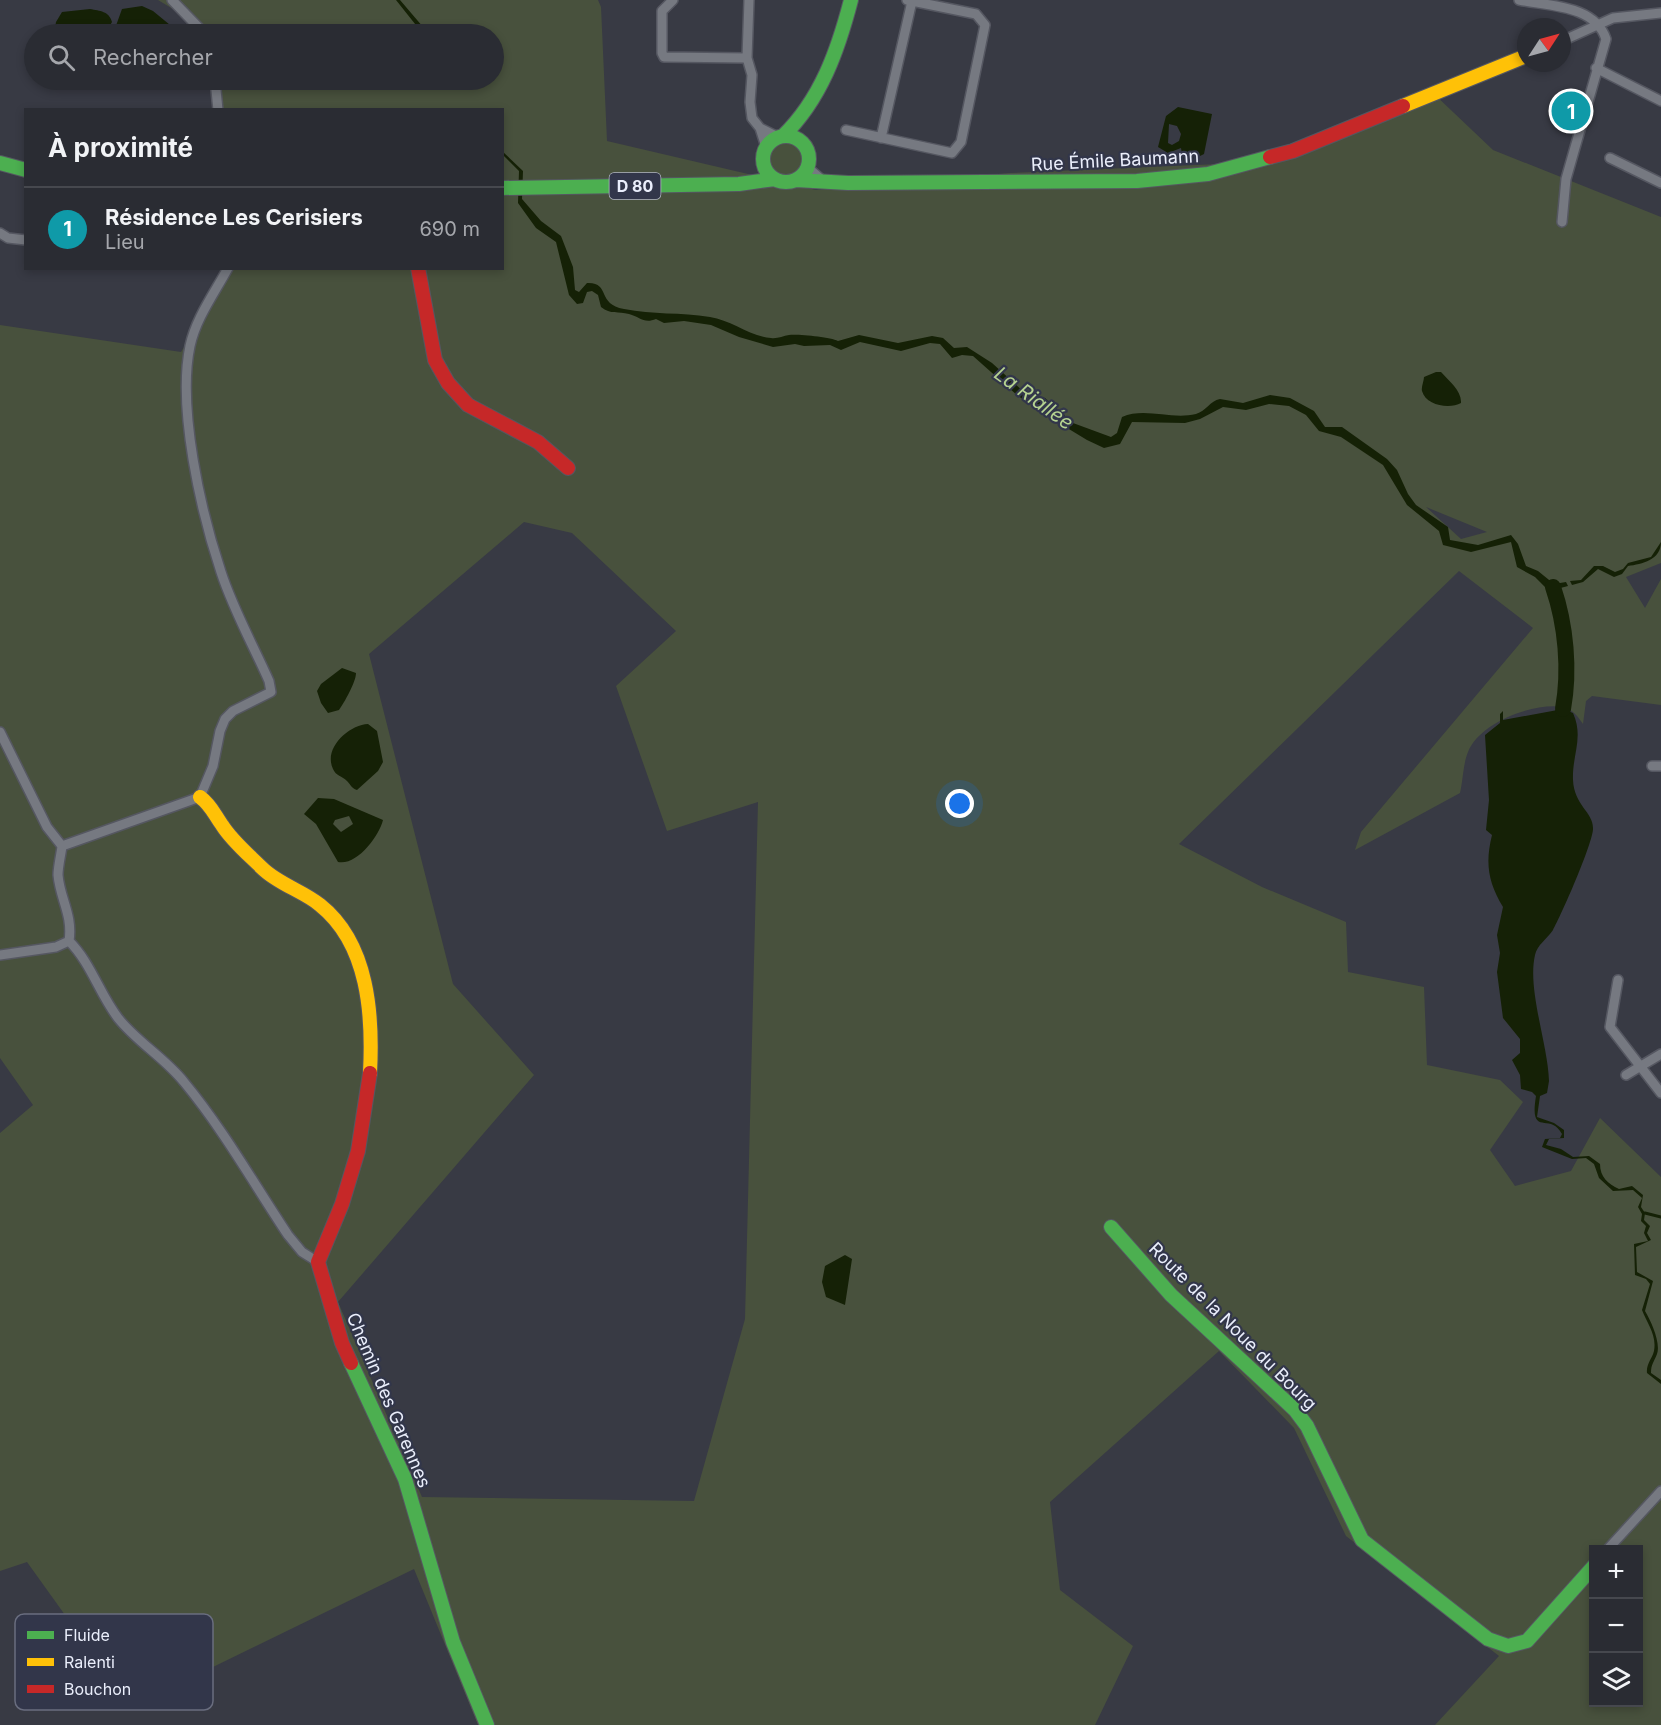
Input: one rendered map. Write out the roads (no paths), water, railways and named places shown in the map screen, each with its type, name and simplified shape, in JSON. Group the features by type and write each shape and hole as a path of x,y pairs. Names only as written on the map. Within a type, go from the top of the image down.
{"street":[{"path":"172,0 195,24"},
{"path":"673,0 662,11 662,53 664,57 747,58"},
{"path":"749,0 747,58 752,75 750,102 752,118 760,128 781,137 795,138 805,146"},
{"path":"760,128 766,170 775,179 796,180 807,167 809,160 805,146 808,111 838,42 851,0"},
{"path":"846,130 881,138 952,153 961,142 985,25 976,14 910,0 881,138"},
{"path":"1519,0 1587,14 1600,23 1606,39 1566,179 1562,222"},
{"path":"1571,36 1600,23 1627,15 1661,13"},
{"name":"Rue Émile Baumann","path":"796,180 827,182 1137,181 1208,174 1293,151 1517,60"},
{"path":"1596,68 1661,101"},
{"path":"216,90 218,108"},
{"path":"739,184 760,167 764,153 808,111"},
{"path":"1610,158 1661,183"},
{"path":"0,163 24,169"},
{"path":"807,167 818,178 827,182"},
{"name":"D 80","path":"507,188 739,184 775,179"},
{"path":"0,232 8,238 24,240"},
{"path":"62,846 200,797 213,766 220,731 225,719 233,711 271,692 269,681 221,573 199,487 189,425 190,348 197,322 227,270"},
{"path":"418,270 435,360 447,383 468,405 538,442 568,468"},
{"path":"0,732 47,827 62,846 58,876 71,929 69,941 93,972 105,998 119,1018 182,1079 200,1102 288,1235 302,1252 318,1262 342,1204 358,1150 370,1083 372,1040 367,988 353,950 333,916 318,903 266,871 222,826 210,804 200,797"},
{"path":"0,955 56,947 69,941"},
{"path":"1618,980 1610,1027 1661,1093"},
{"path":"1626,1075 1661,1054"},
{"name":"Route de la Noue du Bourg","path":"1111,1227 1171,1295 1295,1410 1307,1426 1362,1540 1488,1639 1504,1647 1517,1646 1527,1641 1589,1571"},
{"name":"Chemin des Garennes","path":"318,1262 342,1343 405,1479 453,1642 487,1725"},
{"path":"1612,1545 1661,1491"}],"water":[{"path":"396,0 400,0 420,24 415,24"},
{"path":"142,6 153,11 169,24 117,24 122,9"},
{"path":"90,9 104,12 112,22 111,24 56,24 62,12"},
{"path":"1178,107 1212,114 1204,154 1186,163 1183,160 1181,148 1168,153 1158,147 1166,116","holes":["1169,124 1177,126 1181,134 1179,141 1172,145 1168,143"]},
{"name":"La Riallée","path":"504,153 523,171 522,199 541,221 561,236 573,267 575,290 579,292 587,283 594,284 602,289 610,303 624,309 710,317 763,337 778,338 799,335 838,341 859,335 898,343 932,336 943,338 954,348 967,347 992,363 1024,392 1045,398 1073,423 1111,437 1117,433 1122,417 1131,414 1187,415 1199,413 1220,399 1243,403 1270,395 1290,398 1314,411 1325,427 1342,427 1387,459 1397,470 1416,505 1448,527 1450,540 1478,545 1511,535 1518,544 1526,566 1538,571 1554,584 1566,582 1568,586 1549,591 1535,577 1517,567 1511,542 1471,552 1443,545 1439,531 1407,505 1383,465 1341,437 1319,431 1306,415 1289,406 1269,404 1246,410 1223,407 1200,419 1185,423 1132,422 1120,444 1104,448 1059,423 1042,405 1029,403 1018,396 973,356 962,355 952,358 940,344 930,343 901,351 860,342 841,350 830,345 795,344 773,347 739,337 711,325 684,321 664,323 656,319 645,320 629,314 608,311 601,307 598,295 592,291 587,292 583,303 577,304 569,295 556,242 536,228 518,203 519,171 504,156"},
{"path":"1441,372 1454,386 1461,403 1451,406 1439,405 1424,396 1422,389 1424,377"},
{"path":"1661,542 1658,553 1654,557 1628,566 1622,574 1614,577 1598,569 1583,582 1572,585 1570,581 1581,580 1594,566 1603,566 1615,572 1623,569 1628,563 1651,557"},
{"path":"342,668 356,673 354,682 339,710 328,713 317,691 321,684"},
{"path":"1563,709 1573,713 1576,722 1578,738 1573,771 1574,789 1590,817 1593,828 1583,862 1563,910 1553,930 1535,955 1534,984 1549,1081 1547,1093 1540,1096 1537,1117 1554,1123 1564,1130 1564,1138 1549,1139 1546,1145 1561,1149 1573,1157 1589,1156 1600,1164 1605,1180 1611,1185 1619,1189 1632,1186 1643,1195 1641,1207 1645,1213 1644,1220 1650,1226 1647,1233 1651,1240 1636,1247 1637,1272 1653,1281 1645,1311 1658,1344 1651,1373 1661,1380 1661,1384 1647,1373 1655,1345 1653,1334 1642,1310 1650,1284 1646,1279 1635,1275 1634,1244 1648,1241 1644,1233 1646,1226 1641,1221 1642,1214 1638,1207 1642,1198 1633,1190 1613,1191 1599,1178 1594,1164 1586,1158 1572,1159 1542,1147 1545,1139 1560,1138 1562,1134 1552,1124 1538,1121 1535,1117 1536,1096 1532,1092 1521,1089 1520,1075 1512,1060 1520,1053 1520,1039 1503,1018 1497,972 1500,953 1497,935 1503,907 1491,881 1488,863 1492,835 1486,830 1489,800 1485,735 1500,723 1500,714 1503,711 1503,720"},
{"path":"368,724 377,731 383,762 378,771 357,790 334,771 331,761 332,753 346,733 353,728"},
{"path":"318,798 334,799 383,820 377,834 360,855 345,862 338,862 316,824 304,814","holes":["349,816 353,824 341,832 333,824 335,820"]},
{"path":"845,1255 852,1259 845,1305 826,1297 822,1282 825,1266"}],"waterway":[{"path":"1553,587 1564,632 1566,679 1563,709"},
{"path":"1645,1213 1661,1217"}],"place":[{"name":"Résidence Les Cerisiers","path":"1571,111"}]}
